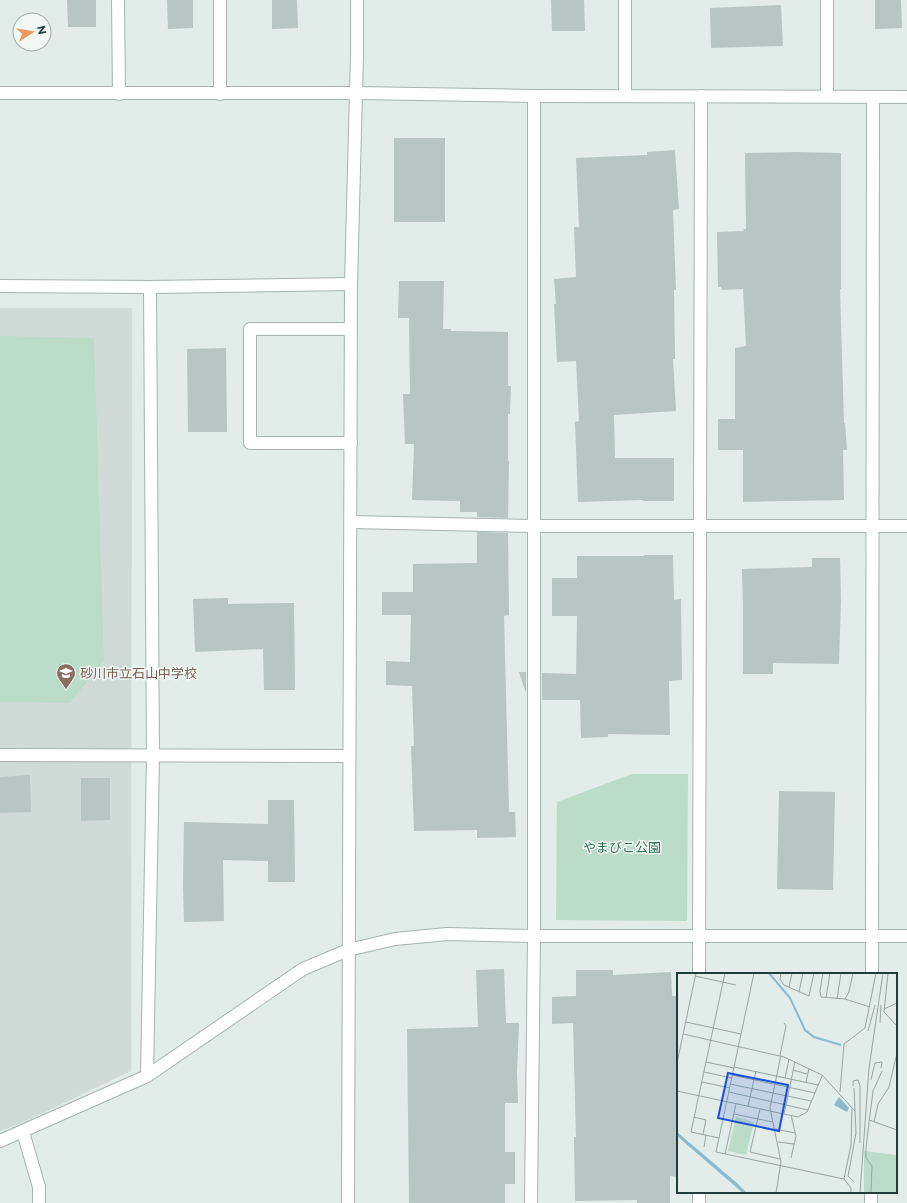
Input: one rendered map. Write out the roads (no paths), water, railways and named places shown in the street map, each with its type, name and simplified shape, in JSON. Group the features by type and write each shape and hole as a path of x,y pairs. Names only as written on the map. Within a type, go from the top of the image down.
{"street":[{"path":"118,0 119,94"},
{"path":"220,0 220,94"},
{"path":"348,1203 351,284 357,0"},
{"path":"625,0 625,96"},
{"path":"827,0 827,96"},
{"path":"0,94 356,93 534,96 907,97"},
{"path":"531,1203 534,936 534,96"},
{"path":"699,973 701,96"},
{"path":"872,973 873,97"},
{"path":"0,286 150,287 351,284"},
{"path":"147,1076 152,756 150,287"},
{"path":"351,329 250,329 250,444 351,443"},
{"path":"351,522 533,526 907,526"},
{"path":"0,755 349,756"},
{"path":"0,1141 147,1076 303,969 348,950 395,939 447,934 534,936 907,936"},
{"path":"23,1132 39,1187 39,1203"},
{"path":"870,1203 871,1193"}],"place":[{"name":"砂川市立石山中学校","path":"66,690"}],"park label":[{"name":"やまびこ公園","path":"622,847"}]}
